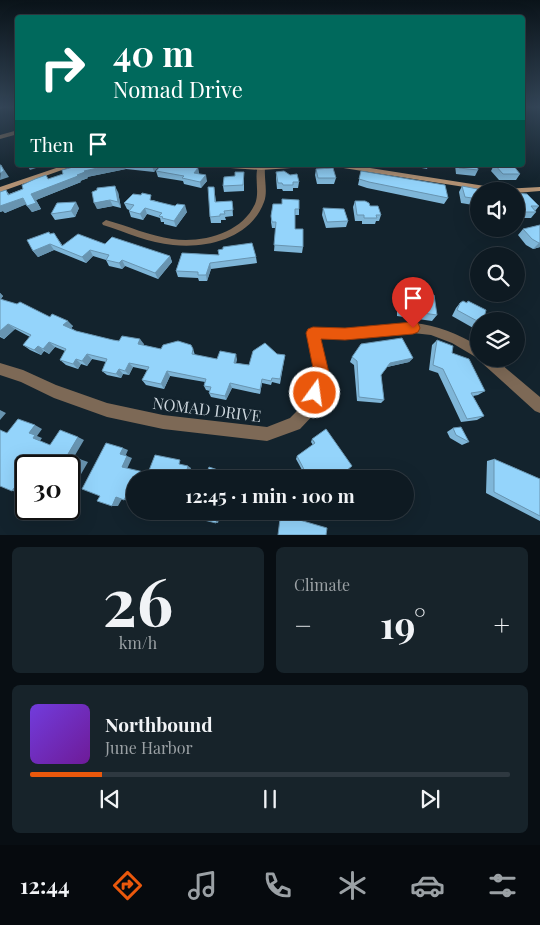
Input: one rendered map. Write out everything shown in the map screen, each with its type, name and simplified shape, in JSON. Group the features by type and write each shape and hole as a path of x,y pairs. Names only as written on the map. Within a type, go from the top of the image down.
{"main road":[{"path":"0,190 66,167"},
{"path":"246,167 276,167"},
{"path":"350,167 504,191 540,189"}],"street":[{"path":"0,137 15,133"},
{"path":"106,223 173,242 210,241 230,235 249,220 260,202 261,168"},
{"name":"NOMAD DRIVE","path":"0,369 23,376 54,392 107,410 163,422 267,434 295,424 312,406 322,373 313,333 345,334 413,328 431,330 456,339 470,348"},
{"path":"495,367 540,406"}],"building":[{"path":"0,165 4,171 0,173"},
{"path":"73,167 102,167 84,171 78,176 31,194 36,203 27,206 23,198 0,206 0,192 6,190 8,195 23,189 22,185 35,179 46,175 48,179 63,174 62,170"},
{"path":"159,167 193,167 198,168 194,173 206,175 200,182 182,178 184,176 156,171"},
{"path":"477,167 478,170 459,168"},
{"path":"497,167 515,167 520,174 503,174"},
{"path":"333,168 336,178 318,178 316,169"},
{"path":"284,171 290,175 297,174 299,182 293,182 293,185 278,183 276,172"},
{"path":"361,171 445,185 448,198 359,179"},
{"path":"235,172 244,172 243,185 223,186 224,177 235,176"},
{"path":"115,186 118,202 110,200 94,203 92,192 97,190 97,188"},
{"path":"462,186 470,188 470,198 465,197"},
{"path":"208,187 214,187 215,202 232,201 233,210 224,211 225,214 220,214 220,216 210,217"},
{"path":"142,193 151,195 150,200 175,206 177,204 185,205 174,221 159,216 162,213 145,208 140,214 129,211 134,205 124,203 133,194 141,195"},
{"path":"525,194 539,206 531,206 536,212 525,212"},
{"path":"282,199 299,200 299,209 295,209 295,229 303,229 303,247 274,245 276,222 272,222 271,216 273,204 282,204"},
{"path":"355,201 365,201 370,206 378,206 381,215 376,215 377,218 364,218 364,215 357,215"},
{"path":"76,202 71,211 51,214 57,203"},
{"path":"323,208 344,209 348,221 327,222"},
{"path":"540,225 540,243 532,239 525,229"},
{"path":"49,232 50,234 54,233 62,246 78,234 105,244 112,237 170,256 155,273 122,260 119,263 106,260 109,255 90,250 82,257 50,244 33,251 27,240"},
{"path":"252,243 256,257 210,263 206,275 198,275 198,272 176,271 182,253 219,255 218,250 223,249 223,247"},
{"path":"400,292 414,296 414,294 421,295 420,293 434,295 437,315 401,310"},
{"path":"0,299 17,304 20,302 50,317 52,314 68,321 63,325 76,331 119,341 122,336 140,339 138,344 161,349 163,345 178,341 191,345 193,349 192,354 217,359 220,351 236,354 234,363 249,365 253,351 265,343 277,354 285,355 280,379 272,378 271,381 262,379 260,390 230,383 225,396 209,393 211,387 204,386 206,379 167,371 161,384 142,380 149,367 129,363 125,371 119,369 116,374 102,371 107,359 87,354 82,361 76,359 73,364 60,360 66,349 49,342 43,349 38,346 34,350 23,345 31,335 8,324 0,331"},
{"path":"463,301 467,303 468,301 486,310 486,312 470,312 470,317 457,310"},
{"path":"402,338 413,358 390,363 381,375 384,400 359,397 357,361 352,357 361,344"},
{"path":"437,340 453,346 452,353 469,359 470,367 473,367 485,391 471,393 484,416 467,419 443,369 433,365"},
{"path":"18,419 35,425 29,433 35,435 33,438 50,445 60,430 78,437 68,454 70,455 15,455 15,488 12,491 0,486 0,430 7,433"},
{"path":"461,427 469,442 456,435 453,428"},
{"path":"326,429 352,466 347,470 304,470 297,456 315,443 312,439"},
{"path":"106,443 123,448 120,454 127,456 122,467 135,470 126,470 126,496 124,500 116,497 112,506 97,501 100,496 82,489"},
{"path":"155,455 180,460 179,464 188,466 187,470 149,470"},
{"path":"494,459 540,479 540,516 494,492"},
{"path":"204,520 217,520 216,523"},
{"path":"280,520 299,520 327,528 326,535 278,535"}],"route":[{"path":"315,393 322,373 313,333 345,334 413,328"}]}
